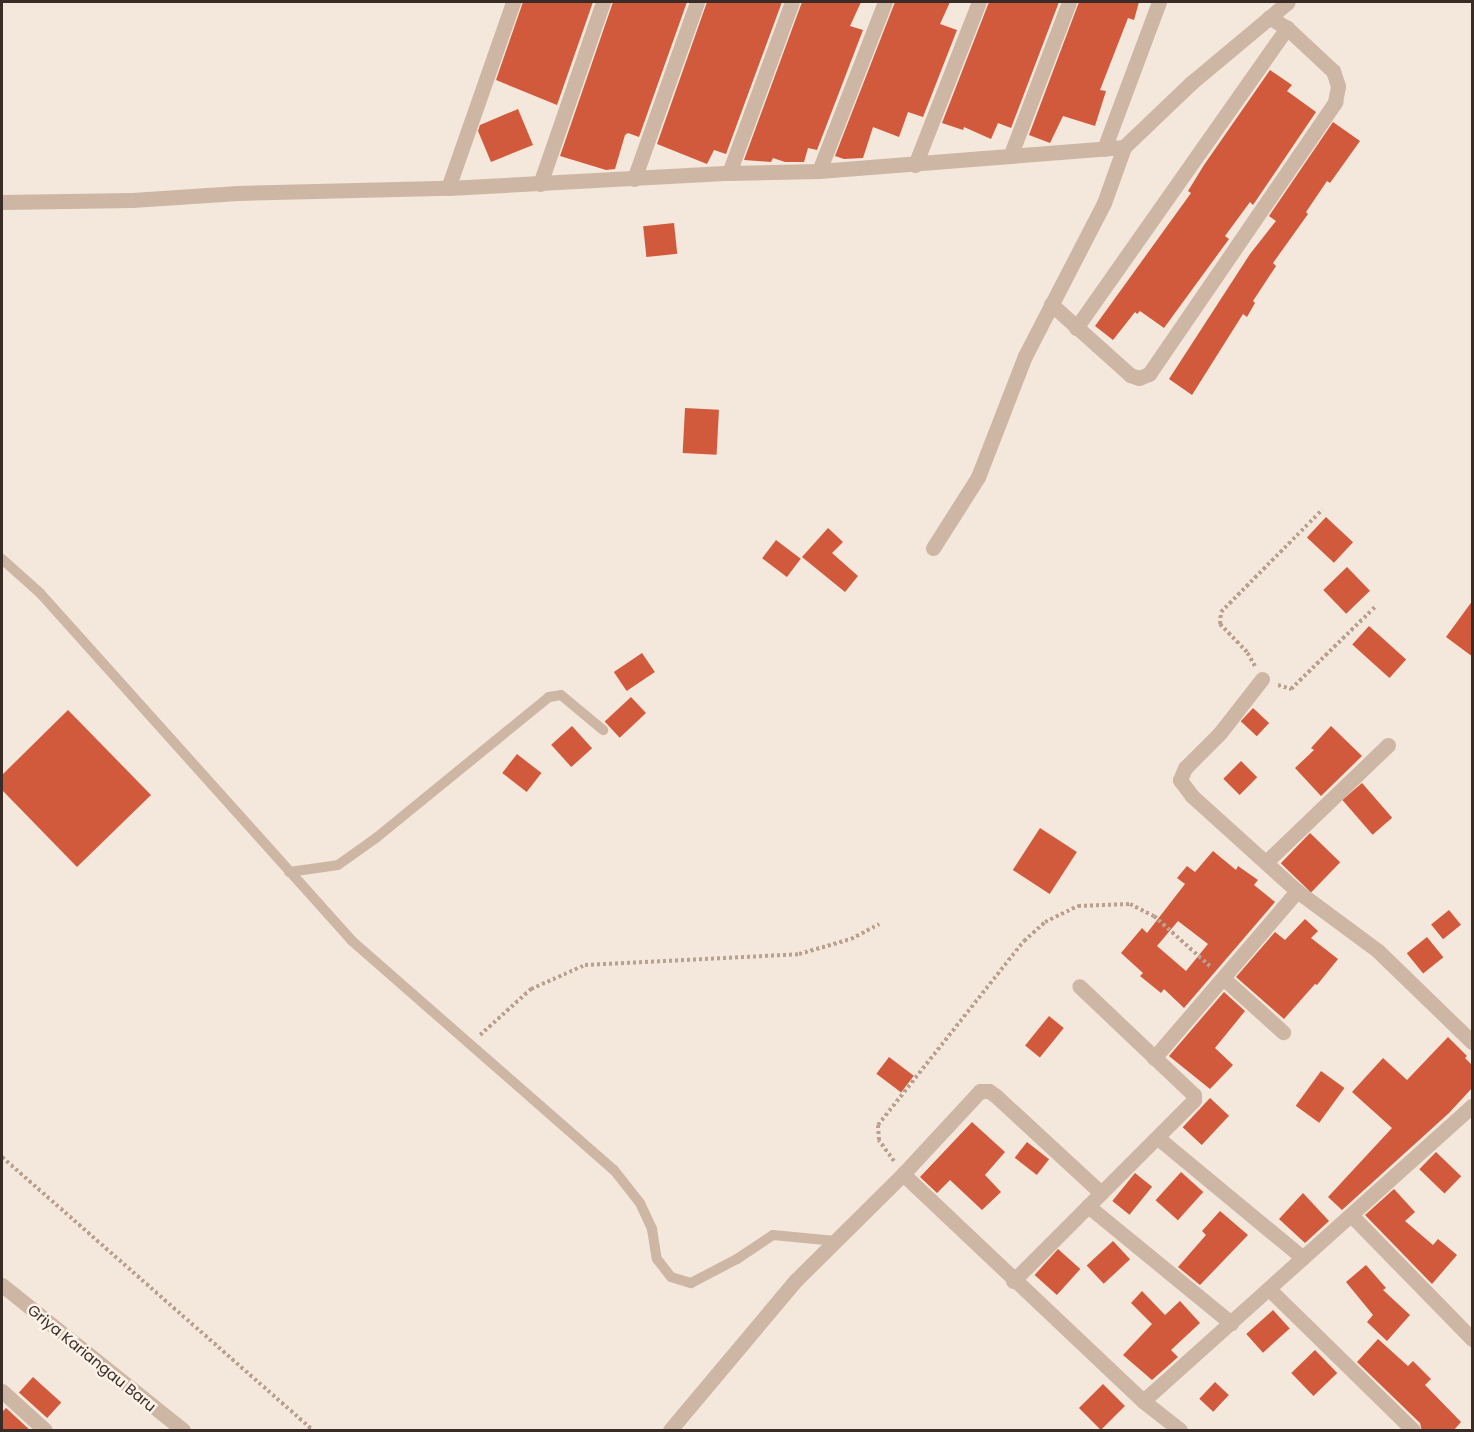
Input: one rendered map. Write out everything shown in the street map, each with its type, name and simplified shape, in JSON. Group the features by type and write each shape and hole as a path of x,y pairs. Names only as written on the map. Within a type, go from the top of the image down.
{"street":[{"path":"448,188 513,2"},
{"path":"540,184 603,2"},
{"path":"634,179 698,2"},
{"path":"729,173 792,2"},
{"path":"819,171 885,2"},
{"path":"915,165 979,2"},
{"path":"1011,154 1069,2"},
{"path":"1104,148 1160,2"},
{"path":"933,549 978,477 1025,356 1104,202 1124,147 1284,3"},
{"path":"1051,304 1130,375 1139,378 1149,374 1335,102 1338,87 1333,72 1287,28 1269,17"},
{"path":"1076,328 1287,28"},
{"path":"2,202 132,200 238,193 448,188 729,173 819,171 915,165 1011,154 1124,147"},
{"path":"1262,679 1220,733 1185,768 1180,780 1192,796 1298,891 1378,951 1473,1042"},
{"path":"1266,862 1388,745"},
{"path":"1154,1058 1298,891"},
{"path":"1223,978 1283,1032"},
{"path":"1013,1281 1192,1105 1194,1095 1079,986"},
{"path":"675,1429 796,1280 903,1174 980,1091 989,1091 1101,1193"},
{"path":"1143,1401 1473,1106"},
{"path":"1158,1138 1304,1258"},
{"path":"903,1174 1013,1281 1143,1401 1180,1431"},
{"path":"1088,1206 1231,1323"},
{"path":"1352,1216 1473,1339"},
{"name":"Griya Kariangau Baru","path":"2,1285 183,1431"},
{"path":"1269,1289 1413,1431"},
{"path":"2,1391 45,1431"}],"lane":[{"path":"2,559 40,593 351,940 614,1170 640,1203 652,1229 657,1259 671,1277 691,1283 737,1259 773,1235 836,1241"},
{"path":"289,872 338,865 376,838 549,697 561,695 603,730"}],"path":[{"path":"1322,510 1221,612 1220,624 1247,652 1262,679 1291,689 1375,607"},
{"path":"903,1174 879,1140 878,1125 1024,941 1045,922 1078,906 1130,904 1154,916 1223,978"},
{"path":"470,1044 531,989 585,965 799,954 851,939 879,924"},
{"path":"2,1157 313,1431"}],"building":[{"path":"523,2 593,2 557,105 496,80"},
{"path":"613,2 687,2 639,137 628,133 625,135 615,169 606,170 560,156"},
{"path":"707,2 782,2 726,154 714,150 707,164 657,144"},
{"path":"802,2 861,2 850,26 863,30 817,150 808,148 804,162 785,162 773,158 771,162 744,160"},
{"path":"895,2 950,2 940,24 957,30 923,117 908,112 899,137 873,127 863,158 844,159 835,156"},
{"path":"989,2 1059,2 1011,128 998,123 991,139 964,127 963,130 942,123"},
{"path":"1079,2 1139,2 1134,20 1128,18 1100,90 1106,91 1095,126 1063,116 1050,143 1029,135"},
{"path":"1270,70 1292,85 1287,91 1316,112 1253,205 1250,202 1225,236 1229,239 1164,328 1140,311 1137,314 1135,312 1113,340 1095,326 1191,193 1188,191 1204,165"},
{"path":"518,109 533,145 491,162 478,131 480,125"},
{"path":"1333,122 1360,141 1330,183 1327,181 1306,212 1308,214 1273,263 1276,266 1253,301 1255,303 1247,317 1243,314 1192,395 1169,379 1250,254 1276,221 1269,216"},
{"path":"674,223 677,254 646,257 643,226"},
{"path":"685,408 719,410 717,455 683,453"},
{"path":"1326,517 1353,542 1334,563 1307,537"},
{"path":"828,528 843,542 832,553 858,576 845,592 802,557"},
{"path":"776,540 801,559 787,577 762,558"},
{"path":"1347,567 1370,591 1346,614 1323,590"},
{"path":"1473,600 1473,657 1446,637"},
{"path":"1369,626 1406,659 1389,678 1352,645"},
{"path":"642,653 655,672 627,691 614,672"},
{"path":"631,697 646,713 620,738 605,722"},
{"path":"1253,708 1269,723 1257,736 1241,721"},
{"path":"68,710 151,795 77,867 2,790 2,775"},
{"path":"572,726 592,748 571,767 551,745"},
{"path":"1331,726 1362,756 1321,796 1295,768 1314,750 1311,748"},
{"path":"517,754 541,773 527,792 502,773"},
{"path":"1241,761 1257,777 1240,795 1223,779"},
{"path":"1362,783 1392,818 1373,835 1342,800"},
{"path":"1040,828 1077,852 1050,894 1013,870"},
{"path":"1310,833 1340,862 1311,892 1281,863"},
{"path":"1213,851 1236,870 1238,866 1258,880 1254,885 1275,902 1184,1008 1164,989 1161,993 1140,976 1143,973 1121,953 1142,928 1147,933 1185,884 1177,878 1187,866 1195,872","holes":["1178,921 1208,944 1186,971 1157,946"]},
{"path":"1449,910 1461,925 1443,939 1431,924"},
{"path":"1305,919 1318,931 1311,938 1338,959 1284,1019 1236,977 1275,932 1285,940"},
{"path":"1427,937 1443,957 1423,974 1407,953"},
{"path":"1224,992 1245,1011 1215,1048 1233,1065 1210,1089 1169,1056"},
{"path":"1049,1016 1064,1028 1040,1057 1025,1046"},
{"path":"1448,1037 1467,1056 1465,1058 1473,1066 1473,1087 1449,1113 1342,1210 1328,1197 1392,1128 1352,1092 1383,1058 1407,1080"},
{"path":"889,1057 914,1076 901,1092 876,1074"},
{"path":"1321,1071 1344,1088 1319,1123 1296,1106"},
{"path":"1210,1098 1229,1116 1202,1145 1183,1127"},
{"path":"972,1122 1005,1152 985,1175 1001,1192 982,1210 950,1180 937,1193 920,1177"},
{"path":"1027,1142 1049,1159 1037,1175 1015,1158"},
{"path":"1436,1152 1461,1176 1445,1194 1419,1169"},
{"path":"1181,1172 1203,1192 1178,1220 1156,1200"},
{"path":"1135,1173 1152,1187 1129,1215 1112,1201"},
{"path":"1394,1189 1415,1212 1405,1221 1433,1245 1438,1239 1457,1255 1432,1284 1365,1215"},
{"path":"1303,1193 1329,1221 1305,1243 1279,1219"},
{"path":"1220,1211 1248,1235 1200,1285 1178,1267 1206,1235 1202,1231"},
{"path":"1113,1241 1130,1259 1104,1284 1087,1266"},
{"path":"1058,1249 1080,1269 1057,1295 1035,1275"},
{"path":"1366,1265 1386,1288 1383,1290 1410,1315 1387,1341 1367,1322 1373,1315 1346,1282"},
{"path":"1142,1291 1165,1315 1180,1301 1200,1323 1171,1350 1178,1357 1152,1380 1123,1355 1152,1324 1131,1303"},
{"path":"1273,1310 1290,1329 1263,1353 1246,1334"},
{"path":"1378,1339 1408,1366 1413,1361 1431,1379 1425,1385 1461,1422 1453,1431 1422,1431 1420,1423 1357,1362"},
{"path":"1315,1350 1337,1373 1313,1396 1291,1373"},
{"path":"33,1377 61,1402 47,1418 19,1393"},
{"path":"1215,1382 1229,1395 1213,1412 1199,1399"},
{"path":"1103,1384 1125,1406 1101,1430 1079,1408"},
{"path":"6,1408 31,1431 2,1431 2,1412"}]}
